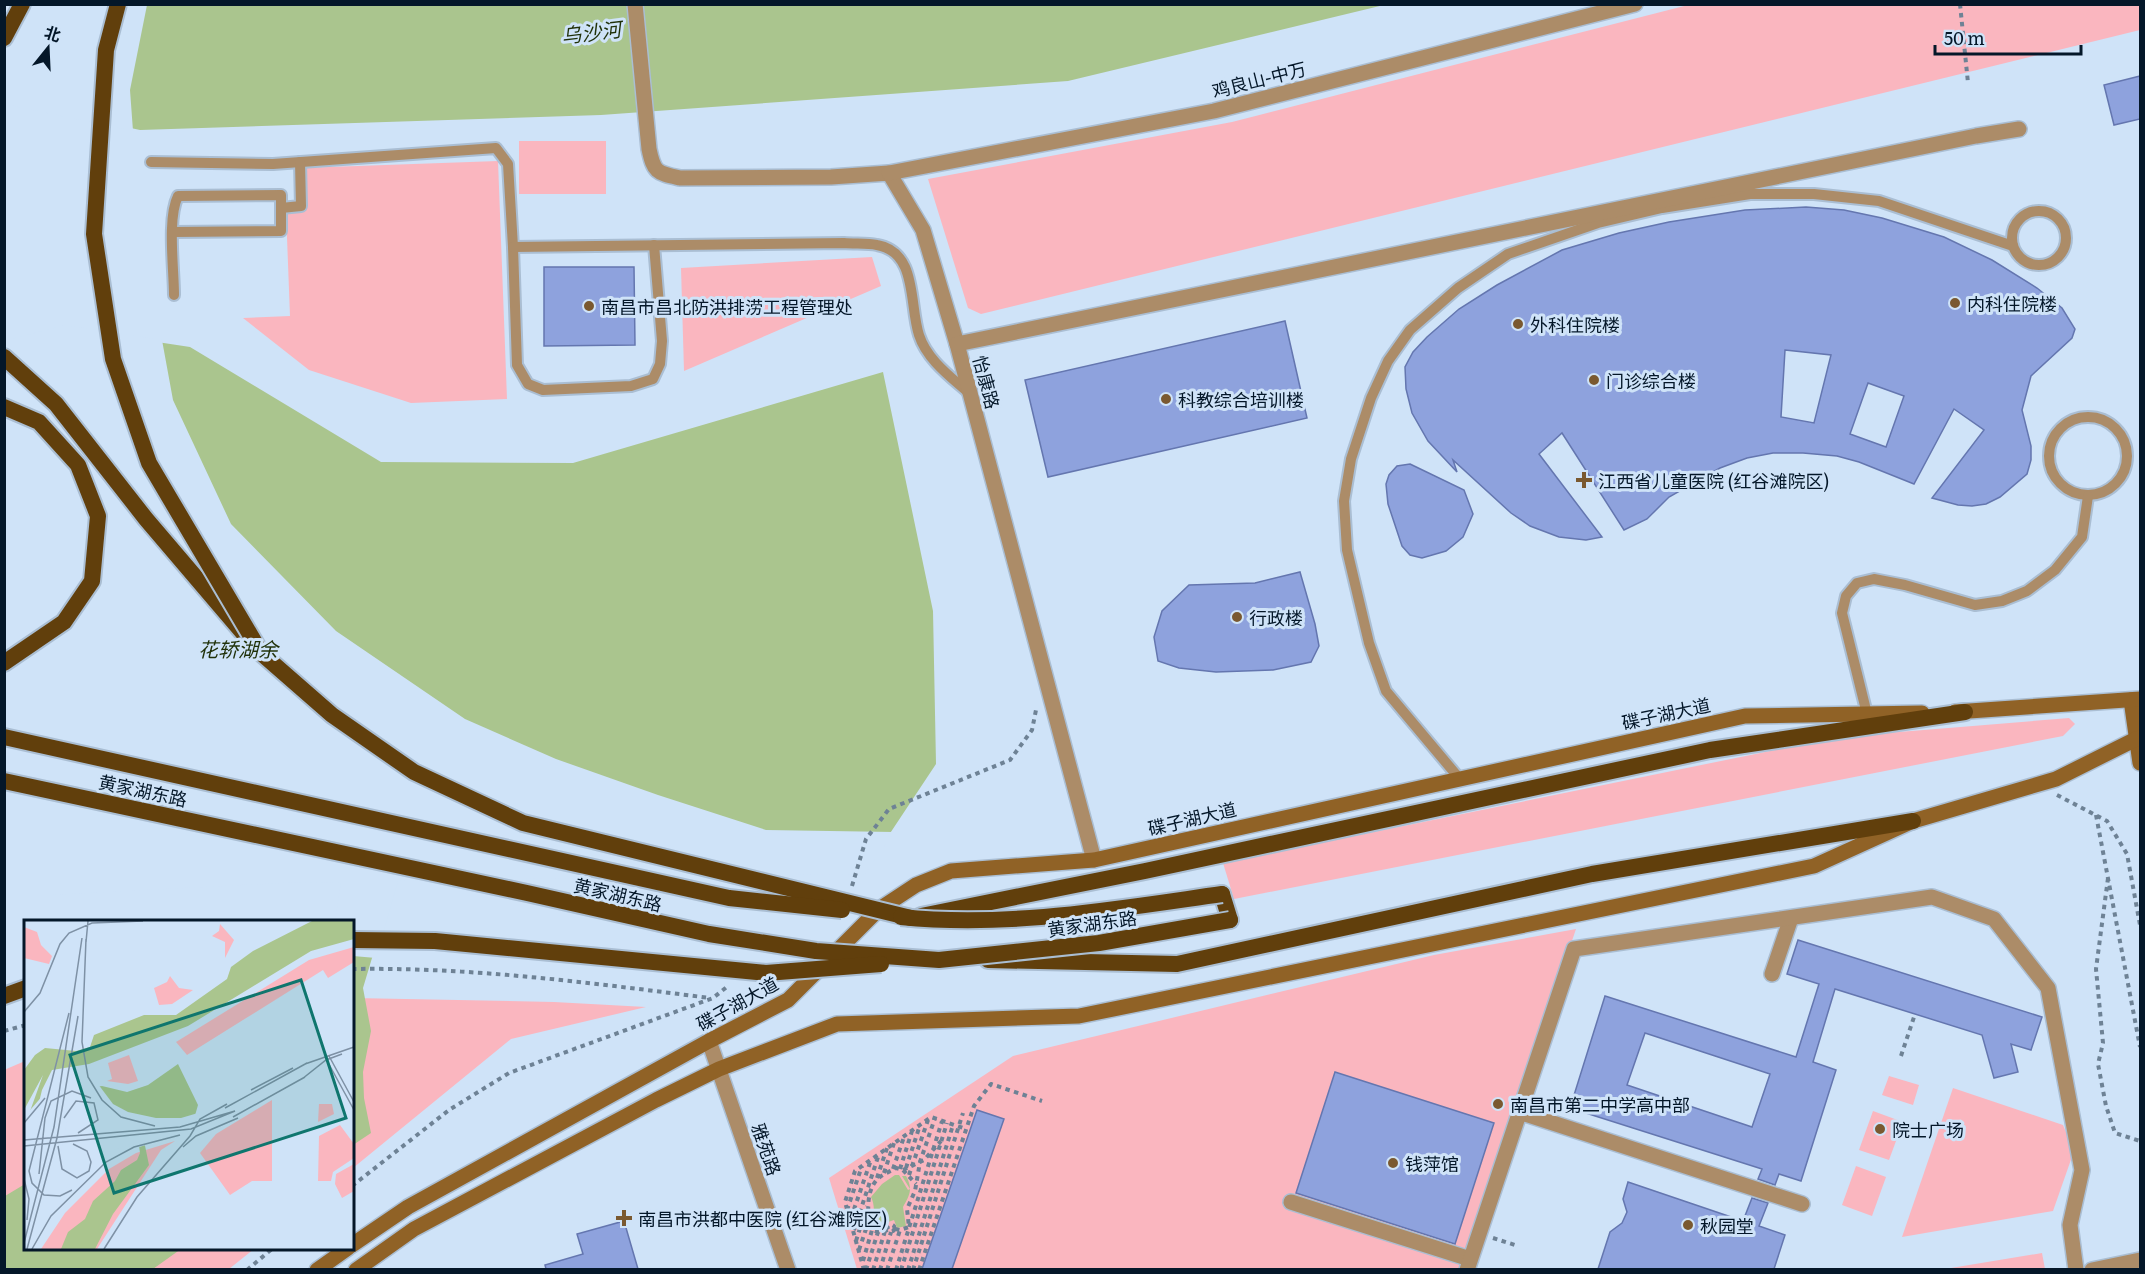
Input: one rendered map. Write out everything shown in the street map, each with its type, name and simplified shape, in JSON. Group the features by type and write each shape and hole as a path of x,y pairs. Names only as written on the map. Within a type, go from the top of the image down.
{"highway":[{"path":"4,38 22,4"},
{"path":"118,4 106,50 94,234 113,359 149,463 261,653"},
{"path":"4,357 56,404 146,519 261,653 332,715 414,772 523,823 911,918 1145,871 1710,750 1965,712"},
{"path":"4,407 39,422 78,465 98,516 92,581 64,622 4,663"},
{"name":"黄家湖东路","path":"4,737 729,898 911,918 1008,921 1104,911 1222,894 1230,920 1100,943 939,960 816,951 709,934 515,890 4,781"},
{"path":"354,940 435,940 766,973 939,960 1177,964 1592,874 1913,821"},
{"path":"4,996 24,989"}],"main road":[{"name":"碟子湖大道","path":"354,1244 408,1207 788,1000 878,910 916,885 951,871 1094,860 1745,716 1965,712 2136,699"},
{"path":"2136,699 2140,763"},
{"path":"356,1269 414,1229 662,1097 719,1070 837,1024 1079,1016 1814,867 1913,821 2056,778 2138,738"},
{"path":"317,1269 345,1250"}],"street":[{"path":"635,4 649,149 652,167 660,174 680,178 831,177 889,173"},
{"name":"鸡良山-中万","path":"889,173 1214,111 1635,4"},
{"path":"957,344 2019,129"},
{"name":"怡康路","path":"889,173 923,230 957,344 1094,860"},
{"path":"1291,1202 1468,1264 1574,948 1932,897 1994,919 2048,988 2082,1170 2070,1225 2076,1269"},
{"path":"1772,974 1791,918"},
{"name":"雅苑路","path":"709,1041 788,1269"},
{"path":"1519,1112 1802,1204"},
{"path":"2092,1269 2140,1260"}],"lane":[{"path":"151,162 273,164 496,148 508,164 517,365 528,384 543,390 632,386 653,380 660,364 662,341 654,245"},
{"path":"281,208 301,206 300,162"},
{"path":"1459,778 1386,691 1369,644 1347,550 1344,501 1351,459 1371,398 1388,360 1410,330 1458,288 1508,254 1598,223 1662,208 1750,194 1814,194 1880,201 2013,246"},
{"path":"173,232 281,231 281,195 178,196 173,206 173,232 174,295"},
{"path":"2031,212 2049,213 2057,218 2065,234 2062,252 2048,264 2030,264 2016,254 2013,246 2013,229 2023,216 2031,212"},
{"path":"513,247 844,243 879,245 899,255 908,272 919,335 929,357 970,394"},
{"path":"2087,417 2101,419 2116,429 2126,444 2128,457 2120,480 2100,494 2088,496 2075,494 2063,487 2049,464 2049,450 2053,437 2062,426 2074,419 2087,417"},
{"path":"1867,714 1842,613 1846,596 1857,583 1874,579 1905,585 1975,605 2001,601 2027,591 2055,570 2082,537 2088,496"}],"path":[{"path":"1960,4 1968,83"},
{"path":"2036,784 2107,821 2127,854 2140,925"},
{"path":"2096,815 2140,1047"},
{"path":"2108,878 2096,969 2103,1043 2098,1064 2106,1106 2115,1133 2140,1141"},
{"path":"354,969 410,968 565,980 713,998"},
{"path":"1901,1056 1915,1014"},
{"path":"4,1031 24,1026"},
{"path":"919,1269 974,1106 991,1084 1042,1101"},
{"path":"913,1269 963,1113"},
{"path":"865,1269 845,1202 855,1171 931,1117 966,1129"},
{"path":"924,1217 915,1217 910,1212 910,1206 920,1162 935,1118"},
{"path":"912,1166 928,1119"},
{"path":"901,1269 942,1121"},
{"path":"920,1200 947,1123"},
{"path":"904,1171 920,1125"},
{"path":"908,1269 953,1125"},
{"path":"904,1171 912,1130"},
{"path":"892,1170 904,1136"},
{"path":"904,1171 920,1162 945,1138 961,1144"},
{"path":"883,1175 894,1143"},
{"path":"856,1241 871,1189 887,1148"},
{"path":"854,1232 880,1154"},
{"path":"850,1220 871,1160"},
{"path":"876,1180 896,1168 904,1171 916,1184"},
{"path":"909,1227 907,1209 914,1201 920,1200 928,1206"},
{"path":"862,1262 872,1230 868,1202"},
{"path":"859,1251 870,1217"},
{"path":"896,1269 909,1227 915,1217"},
{"path":"872,1230 878,1232 909,1227"},
{"path":"873,1269 889,1230"},
{"path":"880,1269 889,1230"},
{"path":"887,1269 900,1230"},
{"path":"865,1269 878,1232"},
{"path":"247,1269 271,1250"}],"shaded area":[{"path":"1692,4 2140,5 2140,30 981,314 968,308 928,179 1232,122"},
{"path":"519,141 606,141 606,194 519,194"},
{"path":"498,161 507,399 411,403 309,370 243,318 290,316 286,211 303,210 301,168"},
{"path":"872,257 881,286 684,371 681,268"},
{"path":"2069,718 2075,724 2063,736 1234,899 1223,863 1838,737"},
{"path":"1576,929 1461,1269 857,1269 829,1178 1013,1056 1434,955"},
{"path":"354,998 554,1002 646,1007 511,1039 354,1167"},
{"path":"24,1061 24,1250 253,1250 229,1269 5,1269 4,1070"},
{"path":"1889,1076 1919,1085 1913,1105 1882,1095"},
{"path":"1953,1088 2063,1125 2074,1151 2053,1211 1902,1237"},
{"path":"1873,1111 1903,1122 1889,1160 1859,1150"},
{"path":"1856,1166 1886,1177 1872,1216 1842,1205"},
{"path":"2042,1253 2045,1269 1945,1269"}],"water":[{"name":"乌沙河","path":"5,5 1384,5 1068,81 601,115 140,130 5,101"},
{"name":"花轿湖余","path":"65,328 190,347 381,462 573,463 883,372 933,611 936,764 865,871 396,878 363,988 371,1031 363,1072 364,1098 371,1133 354,1144 354,920 352,920 344,879"},
{"path":"895,1175 899,1175 908,1190 910,1189 903,1207 906,1226 897,1228 894,1220 888,1222 883,1229 875,1228 874,1206 871,1197 882,1184"},
{"path":"902,1176 906,1176 910,1189"},
{"path":"24,1185 24,1250 180,1250 153,1269 5,1269 5,1196"}],"pier":[{"path":"5,5 147,5 130,90 133,131 4,104"},
{"path":"65,325 162,340 173,400 231,524 336,631 465,719 556,759 766,830 894,832 865,874 398,881 376,958 354,956 354,920 335,920 341,882 52,895 4,919 4,341"}],"building":[{"path":"2140,76 2140,119 2114,125 2104,85"},
{"name":"门诊综合楼","path":"1806,207 1844,210 1882,218 1944,237 1992,260 2037,288 2062,308 2075,329 2072,338 2031,376 2022,410 2031,446 2031,460 2027,474 2000,497 1986,504 1958,505 1932,498 1984,430 1954,409 1914,484 1859,462 1837,456 1773,453 1747,458 1720,468 1669,497 1647,519 1624,530 1562,433 1539,454 1602,537 1586,540 1559,537 1530,526 1511,513 1453,460 1457,472 1428,441 1412,413 1406,389 1405,367 1413,352 1459,309 1497,285 1562,250 1619,233 1669,222 1745,210","holes":["1785,350 1831,355 1814,423 1781,417","1868,383 1904,396 1886,447 1850,434"]},
{"name":"南昌市昌北防洪排涝工程管理处","path":"544,267 634,267 635,345 544,346"},
{"name":"科教综合培训楼","path":"1285,321 1307,418 1048,477 1025,380"},
{"path":"1410,464 1464,490 1473,514 1463,537 1446,551 1422,558 1410,555 1402,546 1388,504 1386,484 1389,475 1397,466"},
{"name":"行政楼","path":"1300,572 1319,646 1311,662 1273,670 1216,672 1179,668 1158,661 1154,637 1162,611 1189,585 1255,583"},
{"path":"1798,940 2042,1017 2031,1050 2011,1044 2018,1072 1994,1078 1982,1035 1835,989 1813,1062 1836,1070 1801,1181 1779,1174 1775,1185 1758,1179 1762,1169 1570,1108 1605,996 1796,1057 1819,984 1787,974","holes":["1645,1033 1770,1074 1752,1127 1627,1085"]},
{"name":"钱萍馆","path":"1335,1072 1494,1123 1455,1244 1296,1193"},
{"path":"977,1110 1004,1119 952,1269 922,1269"},
{"name":"秋园堂","path":"1628,1182 1743,1221 1752,1198 1768,1203 1759,1226 1785,1235 1774,1269 1598,1269 1610,1232 1622,1223 1627,1212 1623,1199"},
{"path":"624,1221 638,1269 546,1269 545,1265 583,1254 577,1234"}],"place":[{"name":"内科住院楼","path":"1955,303"},
{"name":"南昌市昌北防洪排涝工程管理处","path":"589,306"},
{"name":"外科住院楼","path":"1518,324"},
{"name":"门诊综合楼","path":"1594,380"},
{"name":"科教综合培训楼","path":"1166,399"},
{"name":"江西省儿童医院 (红谷滩院区)","path":"1584,480"},
{"name":"行政楼","path":"1237,617"},
{"name":"南昌市第二中学高中部","path":"1498,1104"},
{"name":"院士广场","path":"1880,1129"},
{"name":"钱萍馆","path":"1393,1163"},
{"name":"南昌市洪都中医院 (红谷滩院区)","path":"624,1218"},
{"name":"秋园堂","path":"1688,1225"}]}
